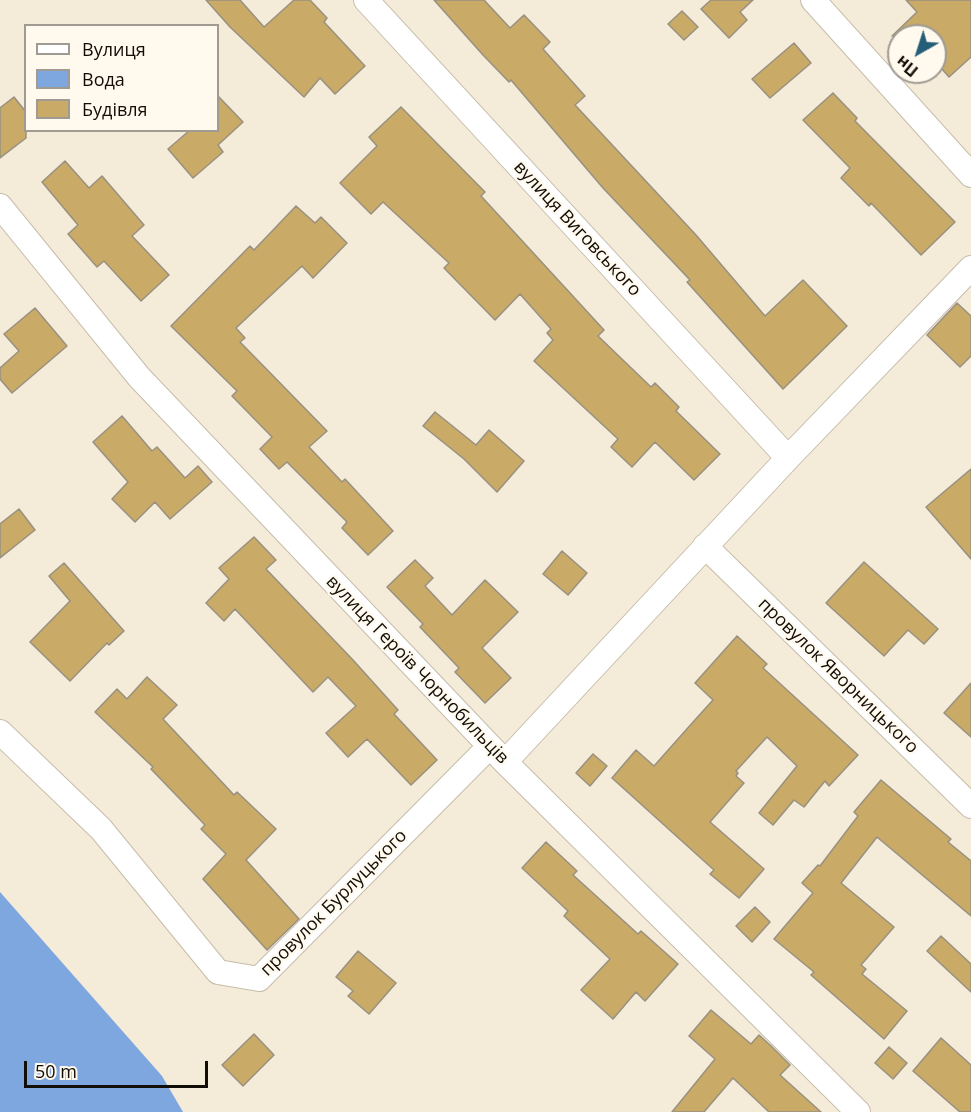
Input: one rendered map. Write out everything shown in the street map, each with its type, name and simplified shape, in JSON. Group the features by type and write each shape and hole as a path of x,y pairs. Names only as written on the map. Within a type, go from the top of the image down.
{"street":[{"name":"вулиця Виговського","path":"366,0 788,458"},
{"path":"813,0 971,175"},
{"name":"вулиця Героїв Чорнобильців","path":"0,206 139,377 497,754 858,1112"},
{"path":"497,754 705,546 971,268"},
{"name":"провулок Яворницького","path":"705,546 971,806"},
{"name":"провулок Бурлуцького","path":"0,732 101,830 218,972 259,980 497,754"}],"water":[{"path":"0,892 162,1076 183,1112 0,1112"}],"building":[{"path":"206,0 240,0 264,27 294,0 310,0 327,18 324,22 365,66 335,94 320,78 304,97 230,27"},
{"path":"434,0 484,0 510,28 524,15 550,42 543,49 585,96 575,105 696,235 765,316 803,280 847,326 783,389 687,282 690,280 603,188 511,80 509,82 483,55"},
{"path":"711,0 753,0 740,12 747,20 729,38 701,9"},
{"path":"906,0 971,0 971,57 949,77 947,75 947,24 904,24 917,12"},
{"path":"682,11 698,27 684,40 668,24"},
{"path":"794,43 811,63 770,98 752,79"},
{"path":"833,93 857,118 855,121 955,222 921,255 871,203 869,206 841,178 850,168 803,120"},
{"path":"14,97 24,110 26,138 0,158 0,108"},
{"path":"219,97 243,122 218,145 223,152 193,178 168,149 188,132 219,132"},
{"path":"401,107 485,192 481,196 604,330 598,336 651,387 655,383 679,407 676,411 720,454 694,480 655,442 632,467 611,447 618,439 534,361 553,340 547,333 551,329 520,294 495,320 444,268 449,263 383,202 371,214 340,183 377,146 369,137"},
{"path":"65,161 89,188 102,176 144,225 132,236 169,275 141,301 104,261 97,267 68,234 78,225 42,182"},
{"path":"296,206 315,223 321,217 347,243 313,278 302,266 236,328 245,338 240,342 327,431 309,447 342,482 345,479 393,531 368,555 342,528 347,522 287,462 279,469 260,449 272,437 232,396 237,391 171,326 250,246 254,250"},
{"path":"957,303 971,316 971,356 960,367 927,335"},
{"path":"35,308 67,346 12,393 0,379 0,368 19,351 4,334"},
{"path":"435,412 476,445 489,430 524,461 497,492 464,459 423,426"},
{"path":"122,416 152,451 157,447 185,478 198,466 212,482 170,519 155,502 135,522 112,499 128,482 93,442"},
{"path":"971,469 971,559 926,507"},
{"path":"19,509 35,530 0,558 0,524"},
{"path":"254,537 276,560 266,569 398,710 394,714 437,760 411,785 367,739 348,757 326,733 356,706 328,677 313,692 235,609 224,621 206,603 229,579 219,568"},
{"path":"562,551 587,573 568,595 543,574"},
{"path":"415,560 433,578 425,586 452,615 485,580 518,612 482,648 511,678 485,703 455,672 459,668 420,627 423,624 387,587"},
{"path":"864,562 938,629 924,644 908,630 884,656 826,603"},
{"path":"64,563 124,631 109,645 107,643 70,681 30,642 70,601 49,576"},
{"path":"737,636 767,664 763,668 858,755 829,786 825,781 804,807 794,800 773,825 759,813 797,766 767,737 736,771 738,773 736,776 744,783 710,822 764,869 739,898 710,874 714,870 612,778 636,750 654,766 713,700 695,683"},
{"path":"147,677 177,705 163,719 234,795 237,792 276,829 246,860 299,919 267,950 203,879 226,854 201,829 205,825 151,769 153,767 95,712 117,689 127,699"},
{"path":"971,683 971,737 944,713"},
{"path":"593,754 607,766 590,786 576,773"},
{"path":"881,780 951,839 948,842 971,861 971,916 877,837 841,883 894,927 861,965 866,969 862,974 907,1011 884,1039 811,975 814,972 774,939 813,893 802,883 818,865 820,866 858,816 854,812"},
{"path":"546,842 577,871 573,875 638,934 641,931 678,964 645,1001 636,992 613,1019 581,990 610,959 564,916 568,911 522,868"},
{"path":"755,907 770,922 752,942 736,926"},
{"path":"941,936 971,964 971,992 927,951"},
{"path":"358,951 396,983 369,1014 348,996 353,991 336,977"},
{"path":"711,1010 751,1044 759,1035 771,1046 790,1065 780,1075 821,1112 769,1112 733,1078 704,1112 672,1112 715,1059 689,1036"},
{"path":"254,1034 274,1055 243,1086 222,1065"},
{"path":"941,1038 971,1065 971,1112 960,1112 913,1071"},
{"path":"889,1047 907,1063 893,1079 875,1063"}]}
